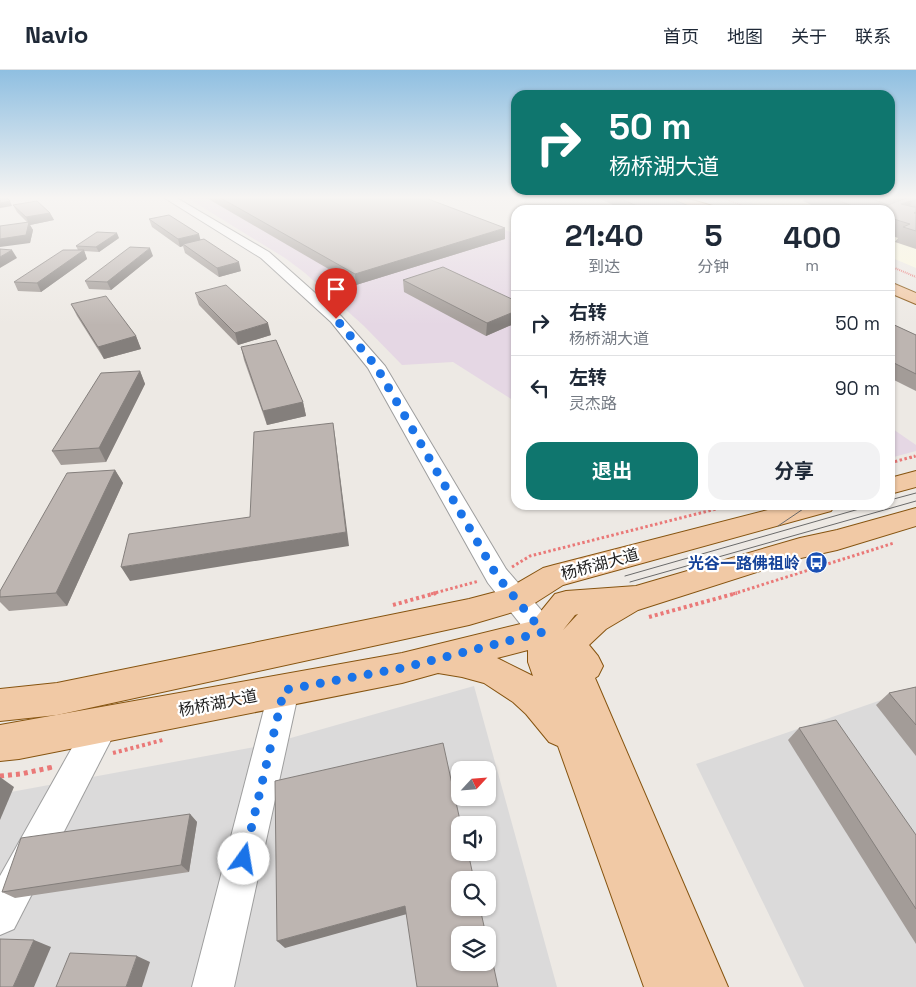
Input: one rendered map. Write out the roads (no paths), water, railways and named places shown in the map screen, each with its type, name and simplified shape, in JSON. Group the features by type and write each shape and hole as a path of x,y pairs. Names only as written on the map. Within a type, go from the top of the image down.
{"main road":[{"path":"895,279 916,289"},
{"path":"895,289 916,299"},
{"path":"895,485 916,479"},
{"name":"杨桥湖大道","path":"0,705 57,699 469,612 507,587 804,510"},
{"name":"杨桥湖大道","path":"0,743 19,741 402,668 543,632 566,604 641,608 800,548 837,540 916,517"},
{"path":"640,552 614,566 605,576 605,584 641,608"},
{"path":"641,608 602,614 576,635 571,647 591,673 596,757 669,987"},
{"path":"543,632 545,662 596,757 703,987"},
{"path":"423,662 463,661 495,672 517,683 539,701 596,757"}],"street":[{"path":"240,240 265,255 336,319 376,366 507,587 543,632"},
{"path":"213,987 284,690"},
{"path":"0,915 11,876 102,725"}],"tram line":[{"path":"895,499 916,493"},
{"path":"895,507 916,501"},
{"path":"778,526 802,510"},
{"path":"625,576 856,510"},
{"path":"630,582 884,510"}],"place":[{"name":"光谷一路佛祖岭","path":"816,563"}]}
